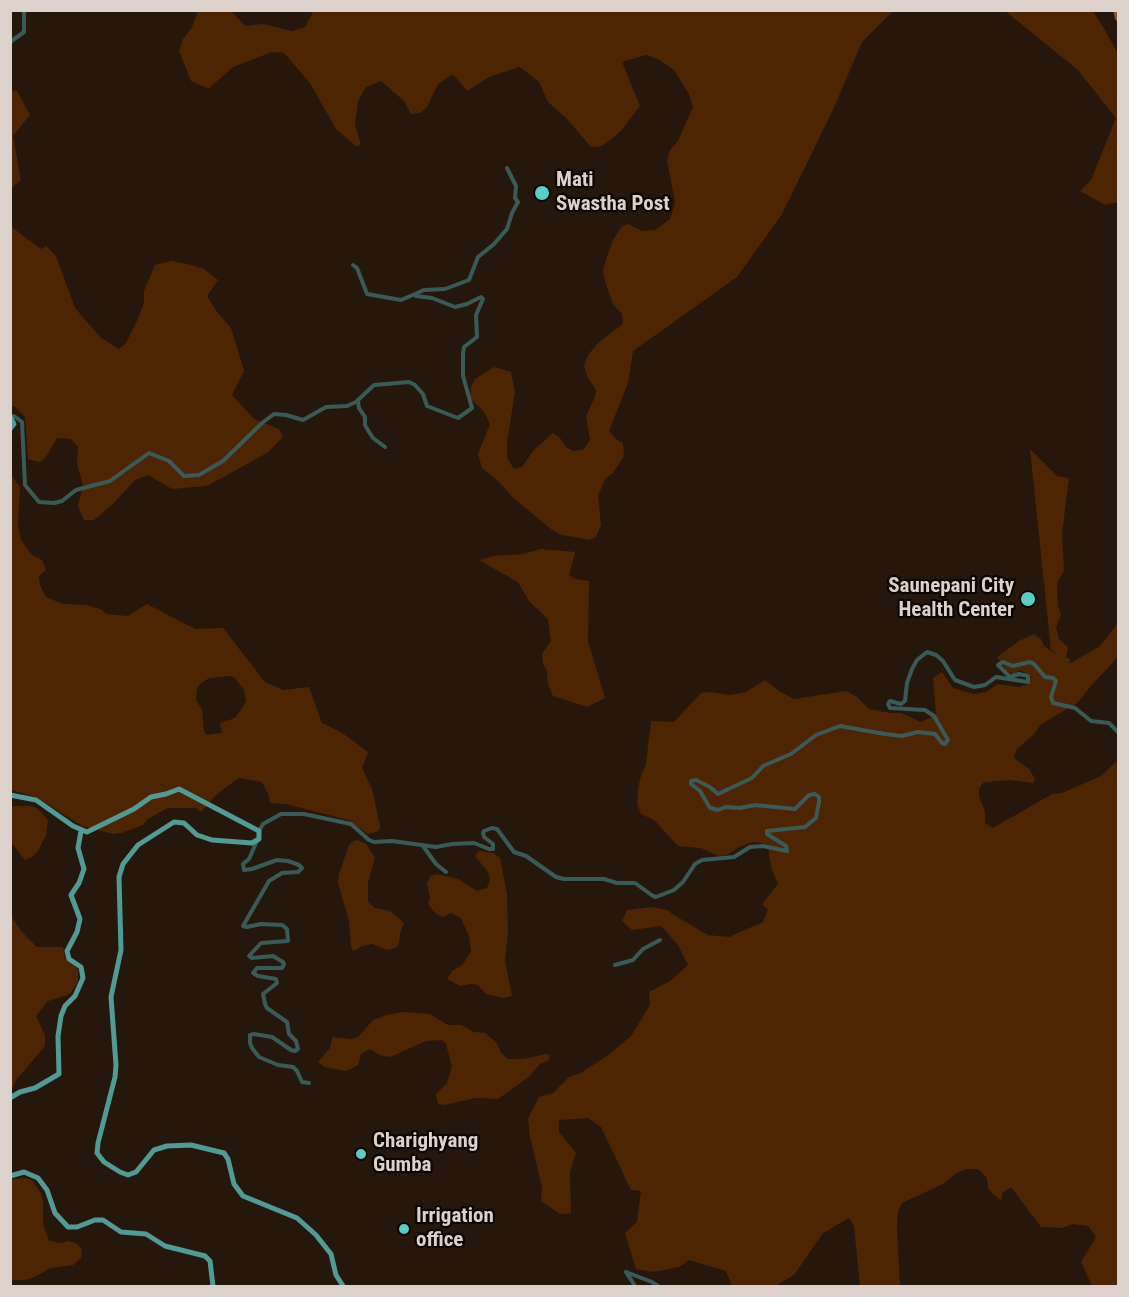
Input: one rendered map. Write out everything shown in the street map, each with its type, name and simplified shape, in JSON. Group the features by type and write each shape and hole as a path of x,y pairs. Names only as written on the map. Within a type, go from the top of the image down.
{"main road":[{"path":"10,429 14,424 11,416"},
{"path":"10,795 36,800 81,831 93,830 134,809 151,797 180,789 259,831 260,837 257,841 248,843 212,840 197,835 184,823 174,822 138,845 121,868 121,950 111,997 116,1071 97,1154 101,1161 128,1175 136,1172 154,1150 167,1146 191,1145 223,1153 228,1159 234,1184 241,1194 254,1202 297,1218 316,1234 331,1254 336,1275 343,1287"},
{"path":"10,1098 59,1074 58,1036 61,1016 65,1006 75,996 83,978 81,967 69,959 67,951 77,932 80,919 71,895 84,873 78,848 81,831"},
{"path":"10,1176 24,1172 38,1178 47,1190 55,1213 68,1227 103,1220 121,1233 146,1234 165,1246 205,1256 210,1262 213,1287"}],"street":[{"path":"10,42 24,32 24,11"},
{"path":"353,265 357,268 367,294 401,300 424,290 445,289 469,280 478,257 507,229 508,221 518,201 515,198 516,186 507,168"},
{"path":"11,416 17,417 22,422 25,485 39,502 54,503 62,501 76,490 110,481 149,453 169,461 184,477 199,475 223,461 274,414 303,420 326,407 347,406 374,385 409,382 423,394 427,406 458,418 472,408 463,376 462,354 464,347 477,337 476,315 483,299 481,297 455,308 432,298 415,294"},
{"path":"357,400 365,417 366,428 373,438 385,447"},
{"path":"259,831 263,824 281,814 304,814 351,824 374,842 393,841 436,847 474,843 493,849 493,844 484,837 483,833 492,828 497,829 514,852 526,856 556,877 636,883 649,894 657,897 674,891 695,864 702,860 734,857 750,847 762,846 787,851 786,846 767,834 767,831 805,827 816,818 819,797 815,794 809,795 795,809 755,805 740,808 726,807 718,810 710,808 691,781 696,780 718,794 752,777 763,766 791,754 816,735 840,726 902,736 918,732 935,734 945,744 948,740 934,716 925,710 890,708 888,704 890,701 901,704 906,701 907,683 912,669 917,660 927,652 943,661 955,680 974,687 985,684 996,677 1028,682 1028,676 1020,674 1010,677 998,665 1003,662 1012,666 1030,662 1045,677 1056,681 1052,689 1053,703 1075,708 1092,720 1109,723 1119,732"},
{"path":"257,841 249,859 243,864 244,870 278,860 288,861 302,868 298,872 282,873 269,881 243,926 282,925 288,929 288,941 261,943 249,956 252,958 273,956 283,962 284,967 282,968 257,969 253,973 276,979 277,983 263,994 265,1004 267,1008 287,1022 289,1034 296,1041 298,1049 291,1050 272,1037 254,1034 250,1035 250,1043 259,1057 293,1068 302,1082 309,1083"},
{"path":"423,846 436,864 446,872"},
{"path":"615,965 633,960 643,949 660,940"},
{"path":"634,1287 626,1272 652,1282 658,1287"}],"shaded area":[{"path":"346,10 893,11 862,42 832,112 782,214 737,277 633,351 628,383 609,431 623,443 624,456 613,473 606,478 598,495 601,525 596,537 590,540 562,535 551,529 512,497 482,468 478,454 490,424 484,412 470,398 471,387 475,379 494,367 511,372 515,392 507,443 507,458 514,469 522,467 533,451 553,433 573,451 584,449 590,440 586,416 596,390 584,366 588,355 599,342 623,324 622,314 613,304 603,270 613,240 622,226 628,224 642,231 655,230 670,219 675,203 667,160 693,107 689,94 674,70 658,59 646,55 622,62 640,106 620,132 602,146 591,147 566,118 548,102 539,82 520,67 489,77 467,91 453,74 438,84 427,107 420,113 411,114 404,101 381,81 366,87 358,101 355,125 361,145 356,146 336,129 310,83 284,53 272,52 233,67 208,89 191,81 179,51 198,11 231,11 245,26 263,24 292,31 305,27 313,12"},
{"path":"1005,11 1093,11 1105,30 1118,54 1118,202 1105,205 1080,191 1091,180 1116,118 1078,70"},
{"path":"11,90 17,91 30,115 13,136 21,180 11,188"},
{"path":"10,226 41,249 46,246 56,256 75,308 101,338 119,349 126,343 137,321 144,303 144,291 155,265 171,261 204,269 218,280 207,296 231,328 244,371 232,395 254,419 279,429 283,437 267,453 207,486 172,489 148,475 135,480 112,505 94,520 84,520 78,506 83,485 77,464 78,447 71,439 57,438 46,457 40,462 28,459 25,417 14,406 11,407"},
{"path":"1030,449 1057,476 1069,478 1062,534 1064,571 1058,581 1057,590 1061,615 1056,627 1059,639 1068,647 1066,657 1070,659 1070,662 1066,661 1070,663 1099,647 1118,623 1118,657 1077,703 1040,725 1035,733 1016,750 1014,758 1029,769 1035,779 1033,783 1010,780 984,782 979,789 979,796 985,811 985,823 993,828 1052,794 1062,793 1101,776 1118,760 1118,1286 1092,1286 1081,1262 1096,1237 1088,1226 1072,1224 1062,1228 1041,1227 1011,1187 1002,1193 1001,1201 988,1189 987,1178 978,1169 967,1169 957,1173 943,1184 902,1203 898,1212 897,1228 900,1286 860,1286 854,1226 849,1218 823,1233 794,1275 775,1286 732,1286 726,1271 689,1260 679,1267 653,1272 636,1269 625,1233 637,1222 641,1191 631,1190 601,1127 588,1118 559,1120 559,1132 576,1153 570,1172 571,1213 560,1214 541,1201 542,1187 528,1119 539,1097 553,1093 569,1077 579,1074 607,1056 631,1036 650,1005 649,992 670,981 688,965 678,945 661,926 632,930 622,921 627,910 651,907 668,910 708,935 729,937 763,922 768,910 762,904 778,884 772,870 767,844 754,842 741,846 727,855 718,856 701,848 678,846 654,820 641,814 637,804 638,790 646,764 651,721 674,722 701,693 730,695 746,692 765,680 794,699 846,691 857,697 869,709 901,713 921,722 936,715 933,678 942,672 953,688 973,694 986,692 998,684 1019,687 1029,684 1031,676 1020,670 1013,674 1007,671 997,657 1019,641 1034,634 1041,639 1044,646 1064,660 1051,650"},
{"path":"10,474 20,487 18,524 21,540 32,555 42,560 46,570 39,576 40,585 46,597 63,604 87,605 107,614 128,616 147,604 195,629 223,628 265,682 283,690 309,687 322,723 341,732 368,752 362,768 372,789 380,826 379,831 368,834 348,820 286,804 270,803 262,782 239,778 217,794 201,812 196,808 167,808 148,819 143,825 113,834 82,826 36,797 11,790","holes":["230,676 235,678 244,690 246,700 244,705 235,718 220,723 222,733 206,735 202,710 196,700 197,689 209,678"]},
{"path":"541,549 575,552 569,575 575,579 589,581 588,641 605,698 587,707 553,696 542,654 551,641 548,619 529,601 518,582 479,560"},
{"path":"10,806 37,808 48,820 46,835 38,851 25,860 11,842"},
{"path":"358,840 367,845 375,858 368,882 368,902 375,908 390,911 404,923 399,943 392,949 387,950 372,944 354,951 351,947 349,921 338,883 349,845"},
{"path":"479,851 493,853 500,858 507,894 508,933 505,961 512,996 502,998 486,994 478,985 460,986 447,979 452,971 462,965 471,952 469,936 461,918 451,913 444,917 436,914 428,904 430,897 427,884 430,876 437,874 458,879 477,891 487,888 490,880 488,872 475,856"},
{"path":"11,916 22,932 37,947 63,947 65,958 78,969 78,982 70,994 48,1001 36,1016 45,1035 45,1046 16,1080 11,1092"},
{"path":"403,1012 430,1014 448,1025 461,1025 474,1032 485,1033 497,1043 501,1053 508,1059 524,1059 545,1054 550,1055 549,1060 540,1064 530,1076 498,1099 476,1098 444,1105 438,1104 436,1094 447,1083 452,1067 446,1044 442,1040 426,1041 390,1057 379,1055 370,1049 361,1054 358,1065 346,1071 325,1067 318,1062 330,1048 332,1037 352,1039 359,1036 373,1020"},
{"path":"11,1179 32,1180 41,1193 43,1224 49,1241 76,1243 82,1249 81,1258 73,1265 50,1268 35,1277 11,1280"}],"waterway":[{"path":"1116,10 1118,18"}],"place":[{"name":"Mati Swastha Post","path":"542,193"},
{"name":"Saunepani City Health Center","path":"1028,599"},
{"name":"Charighyang Gumba","path":"361,1154"},
{"name":"Irrigation office","path":"404,1229"}]}
